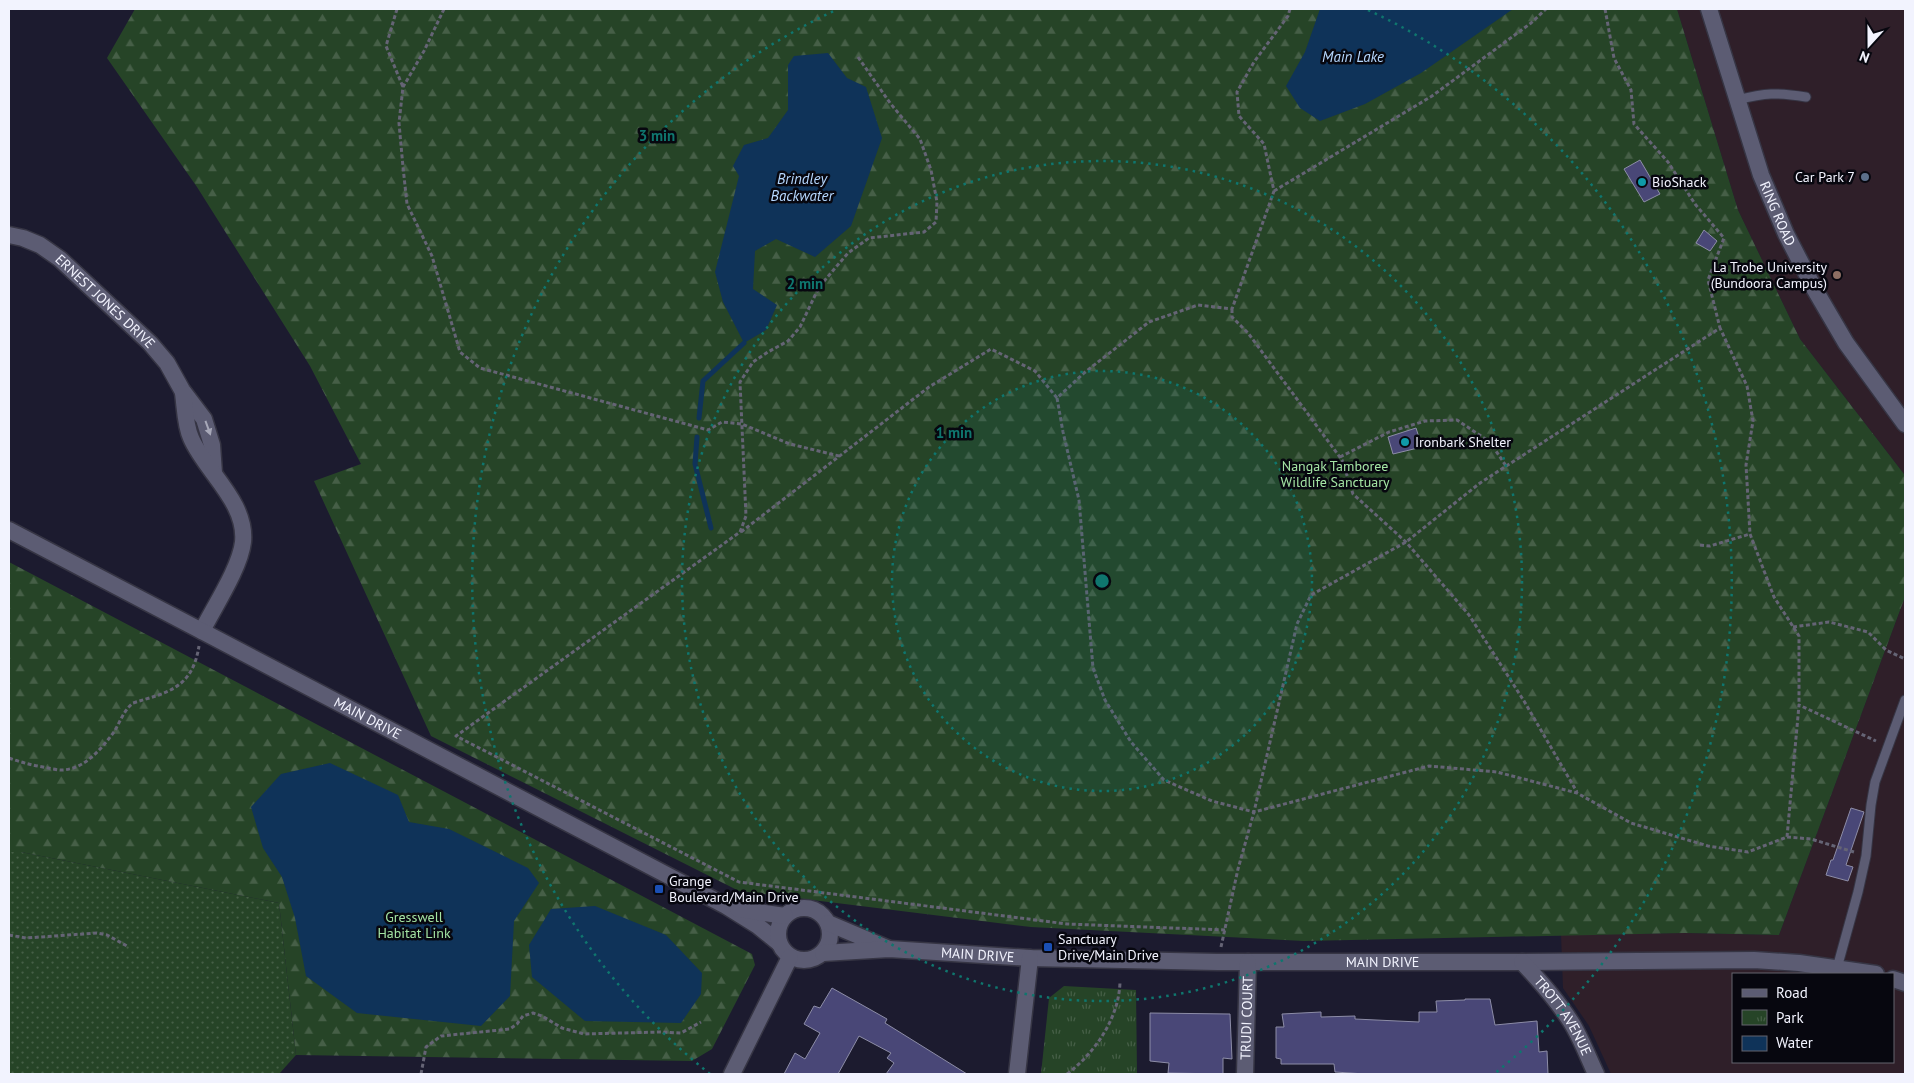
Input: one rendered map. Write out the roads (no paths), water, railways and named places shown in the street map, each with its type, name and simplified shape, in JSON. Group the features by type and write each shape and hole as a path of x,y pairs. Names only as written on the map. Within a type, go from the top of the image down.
{"street":[{"name":"RING ROAD","path":"1709,9 1761,175 1786,234 1815,290 1846,343 1905,424"},
{"name":"ERNEST JONES DRIVE","path":"9,236 23,238 40,245 60,259 150,343 167,364 182,390 204,419 210,433 214,473 238,514 242,526 243,541 240,555 202,632"},
{"name":"MAIN DRIVE","path":"9,530 726,906 779,942"},
{"name":"MAIN DRIVE","path":"726,906 752,912 785,916"},
{"path":"799,908 808,908 823,915 828,923 831,939 828,947 815,958 807,961 790,957 779,942 778,929 785,916 799,908"},
{"name":"MAIN DRIVE","path":"828,923 889,949"},
{"name":"MAIN DRIVE","path":"822,953 889,949 1030,958 1218,962 1754,960 1870,973"},
{"path":"732,1074 790,957"},
{"path":"1017,1074 1030,958"},
{"name":"TRUDI COURT","path":"1245,1074 1248,962"},
{"name":"TROTT AVENUE","path":"1522,962 1540,981 1572,1023 1596,1074"}],"lane":[{"path":"1736,100 1765,93 1806,97"},
{"path":"1837,968 1852,919 1866,856 1870,805 1874,789 1905,700"}],"water":[{"name":"Main Lake","path":"1320,9 1513,9 1421,73 1365,104 1320,121 1300,108 1286,86 1305,52"},
{"name":"Brindley Backwater","path":"828,53 847,78 866,87 882,138 851,226 815,257 776,239 755,251 753,289 777,305 766,330 744,343 723,302 715,272 739,176 733,166 744,145 768,138 788,110 788,65 794,56"},
{"path":"330,763 398,795 409,822 449,829 528,868 539,883 514,921 510,996 481,1026 357,1013 306,976 295,918 282,877 263,848 251,807 281,774"},
{"path":"595,906 666,935 702,973 701,994 681,1023 585,1021 532,977 529,945 551,909"}],"waterway":[{"path":"699,418 703,381 744,343"},
{"path":"697,437 695,464 711,528"}],"place":[{"name":"Car Park 7","path":"1865,177"},
{"name":"BioShack","path":"1642,182"},
{"name":"La Trobe University (Bundoora Campus)","path":"1837,275"},
{"name":"Ironbark Shelter","path":"1405,442"},
{"name":"Grange Boulevard/Main Drive","path":"659,889"},
{"name":"Sanctuary Drive/Main Drive","path":"1048,947"}],"park label":[{"name":"Nangak Tamboree Wildlife Sanctuary","path":"1335,474"},
{"name":"Gresswell Habitat Link","path":"414,926"}]}
